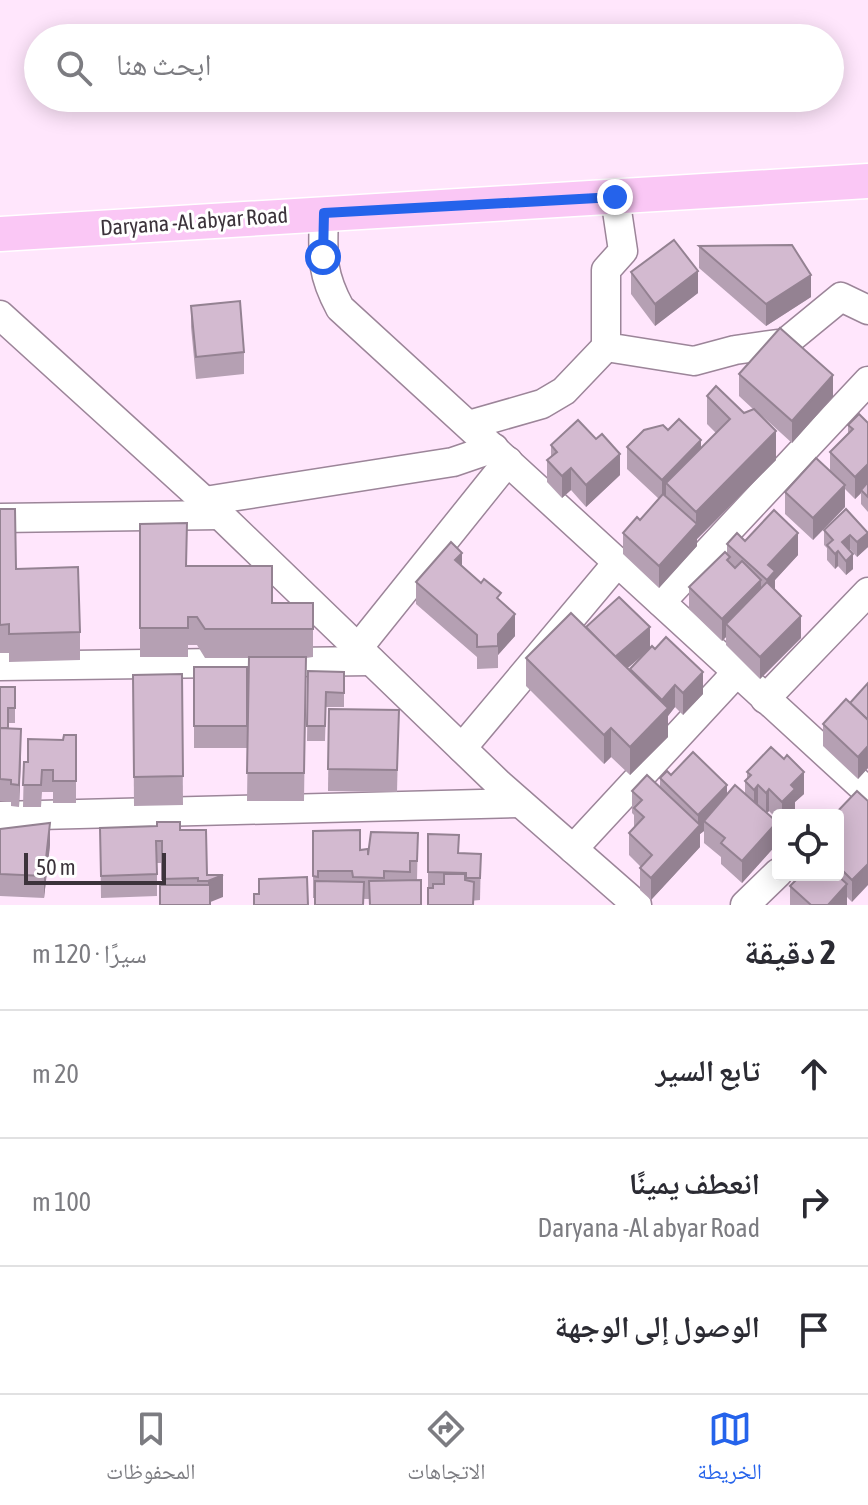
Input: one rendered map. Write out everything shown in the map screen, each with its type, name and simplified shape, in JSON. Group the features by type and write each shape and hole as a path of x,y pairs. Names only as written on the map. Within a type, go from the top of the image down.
{"main road":[{"name":"Daryana -Al abyar Road","path":"0,234 868,181"}],"street":[{"path":"469,425 542,404 564,391 606,347 606,270 623,251 615,197"},
{"path":"324,213 323,257 327,285 340,308 737,672 862,793"},
{"path":"606,347 694,361 735,350 785,343 841,297 868,310"},
{"path":"0,315 213,508 520,803 637,905"},
{"path":"661,602 868,381"},
{"path":"0,518 213,508 501,455"},
{"path":"365,654 501,455"},
{"path":"462,748 618,562"},
{"path":"765,699 868,592"},
{"path":"0,666 365,654"},
{"path":"573,849 737,672"},
{"path":"0,816 520,803"},
{"path":"745,905 772,879"}],"building":[{"path":"674,240 698,271 655,304 631,272"},
{"path":"792,245 811,275 766,304 699,246"},
{"path":"240,301 244,352 196,357 191,306"},
{"path":"780,328 833,375 792,421 739,374"},
{"path":"716,386 744,413 754,409 776,431 696,512 666,483 730,419 707,396"},
{"path":"859,414 868,423 868,464 855,477 830,452 853,429 848,425"},
{"path":"679,419 701,440 662,480 627,447 644,430 663,425 668,430"},
{"path":"578,420 596,439 602,434 620,454 586,485 571,468 562,476 547,460 557,452 551,445"},
{"path":"816,458 845,485 813,518 785,492"},
{"path":"868,482 868,497 861,490"},
{"path":"663,494 697,524 659,566 623,533 637,517 640,520"},
{"path":"0,509 15,509 16,569 78,567 80,632 9,634 9,624 0,625"},
{"path":"846,509 868,533 857,542 850,535 842,542 853,554 846,561 838,551 835,554 827,545 833,540 824,530"},
{"path":"774,510 798,533 768,565 775,571 767,580 727,544 737,533 745,541"},
{"path":"187,523 186,566 272,566 272,603 313,603 313,629 205,629 197,617 188,617 188,628 140,628 140,524"},
{"path":"451,542 462,553 455,560 481,583 484,579 501,593 497,598 515,614 498,634 498,646 477,647 477,635 416,582"},
{"path":"725,552 730,557 727,560 735,568 742,561 761,580 722,619 689,587"},
{"path":"767,582 801,616 760,657 726,624"},
{"path":"619,597 650,627 615,657 586,627"},
{"path":"571,613 668,708 630,747 611,728 604,735 526,658"},
{"path":"666,637 703,672 683,693 675,685 662,700 630,669 652,646 655,649"},
{"path":"249,657 306,657 304,773 247,773"},
{"path":"194,667 247,667 247,726 194,726"},
{"path":"308,671 344,672 344,693 326,692 325,726 307,726"},
{"path":"182,674 183,776 134,777 133,675"},
{"path":"868,683 868,720 850,703"},
{"path":"0,687 15,687 15,708 8,708 8,728 0,728"},
{"path":"846,699 868,720 868,746 858,757 823,724"},
{"path":"329,709 399,710 397,770 328,769"},
{"path":"0,728 21,729 19,785 0,779"},
{"path":"64,735 76,735 76,781 53,781 53,770 42,770 41,785 23,785 24,762 28,762 28,739 63,740"},
{"path":"771,747 784,759 787,755 804,772 791,785 795,789 782,802 769,789 766,793 758,785 754,790 745,781 751,775 747,772"},
{"path":"693,752 727,785 698,815 660,778 667,771 671,775"},
{"path":"647,775 700,825 651,878 640,868 652,855 629,833 644,817 634,808 642,800 632,791"},
{"path":"735,785 772,818 772,828 742,861 721,843 725,838 704,821"},
{"path":"857,791 868,801 868,864 852,880 844,872 844,809 840,809"},
{"path":"157,822 180,822 180,830 206,830 207,875 223,875 208,881 198,881 198,878 162,879 162,841 156,841 157,874 101,876 100,828 157,826"},
{"path":"50,823 44,876 0,874 0,829"},
{"path":"360,830 360,850 368,849 368,855 371,832 418,833 417,861 410,861 410,872 384,871 384,878 353,877 352,871 318,871 318,877 313,876 313,831"},
{"path":"428,834 459,835 458,853 481,854 480,878 466,878 466,873 428,872"},
{"path":"444,874 465,874 465,880 474,882 473,905 428,905 428,888 433,888 433,884 444,884"},
{"path":"307,877 308,905 254,905 254,894 259,894 259,879"},
{"path":"421,880 421,905 370,905 369,881"},
{"path":"315,881 364,882 363,905 315,905"},
{"path":"795,881 844,881 847,884 828,905 811,905 790,886"},
{"path":"160,885 210,885 210,905 160,905"}],"route":[{"path":"323,257 324,213 615,197"}]}
